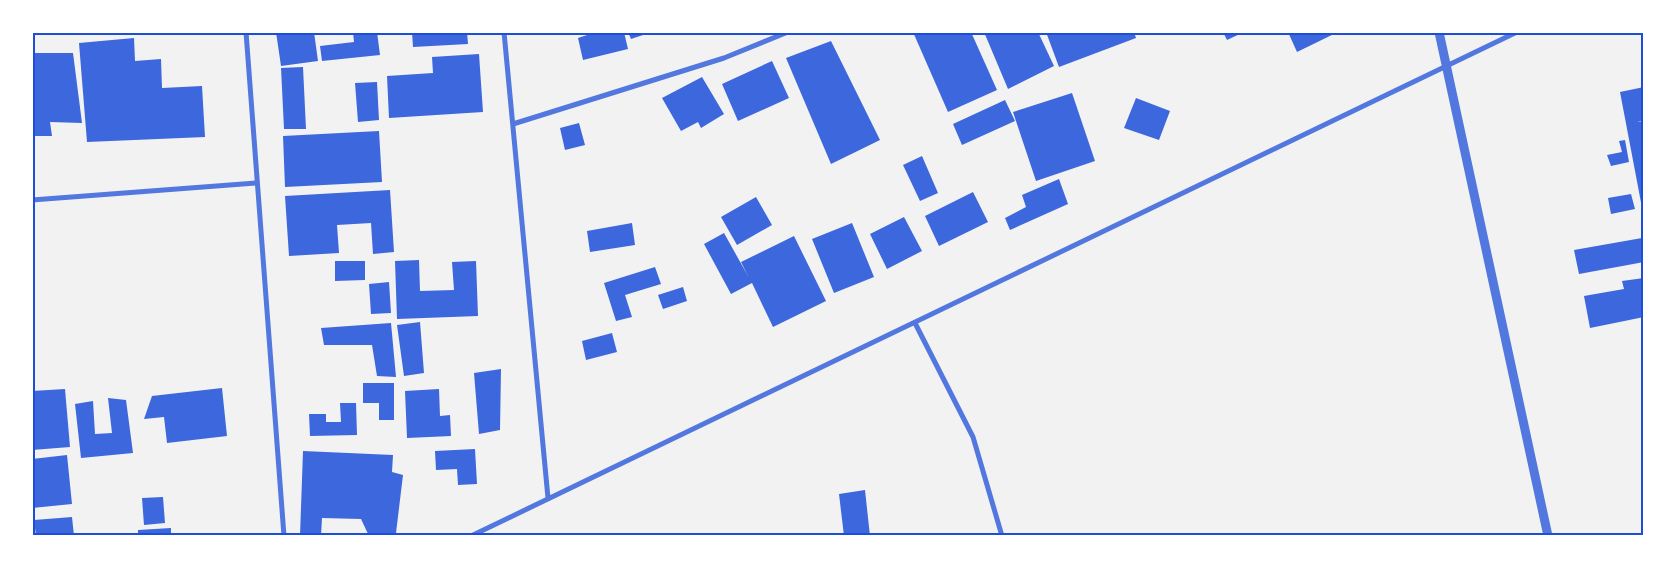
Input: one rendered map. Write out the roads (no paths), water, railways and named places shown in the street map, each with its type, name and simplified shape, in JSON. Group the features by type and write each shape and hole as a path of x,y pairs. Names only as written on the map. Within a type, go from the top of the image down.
{"street":[{"path":"246,32 284,536"},
{"path":"504,32 548,498"},
{"path":"513,124 724,58 788,32"},
{"path":"1439,32 1548,536"},
{"path":"471,536 1517,32"},
{"path":"32,200 257,183"},
{"path":"915,323 973,437 1002,536"}]}
